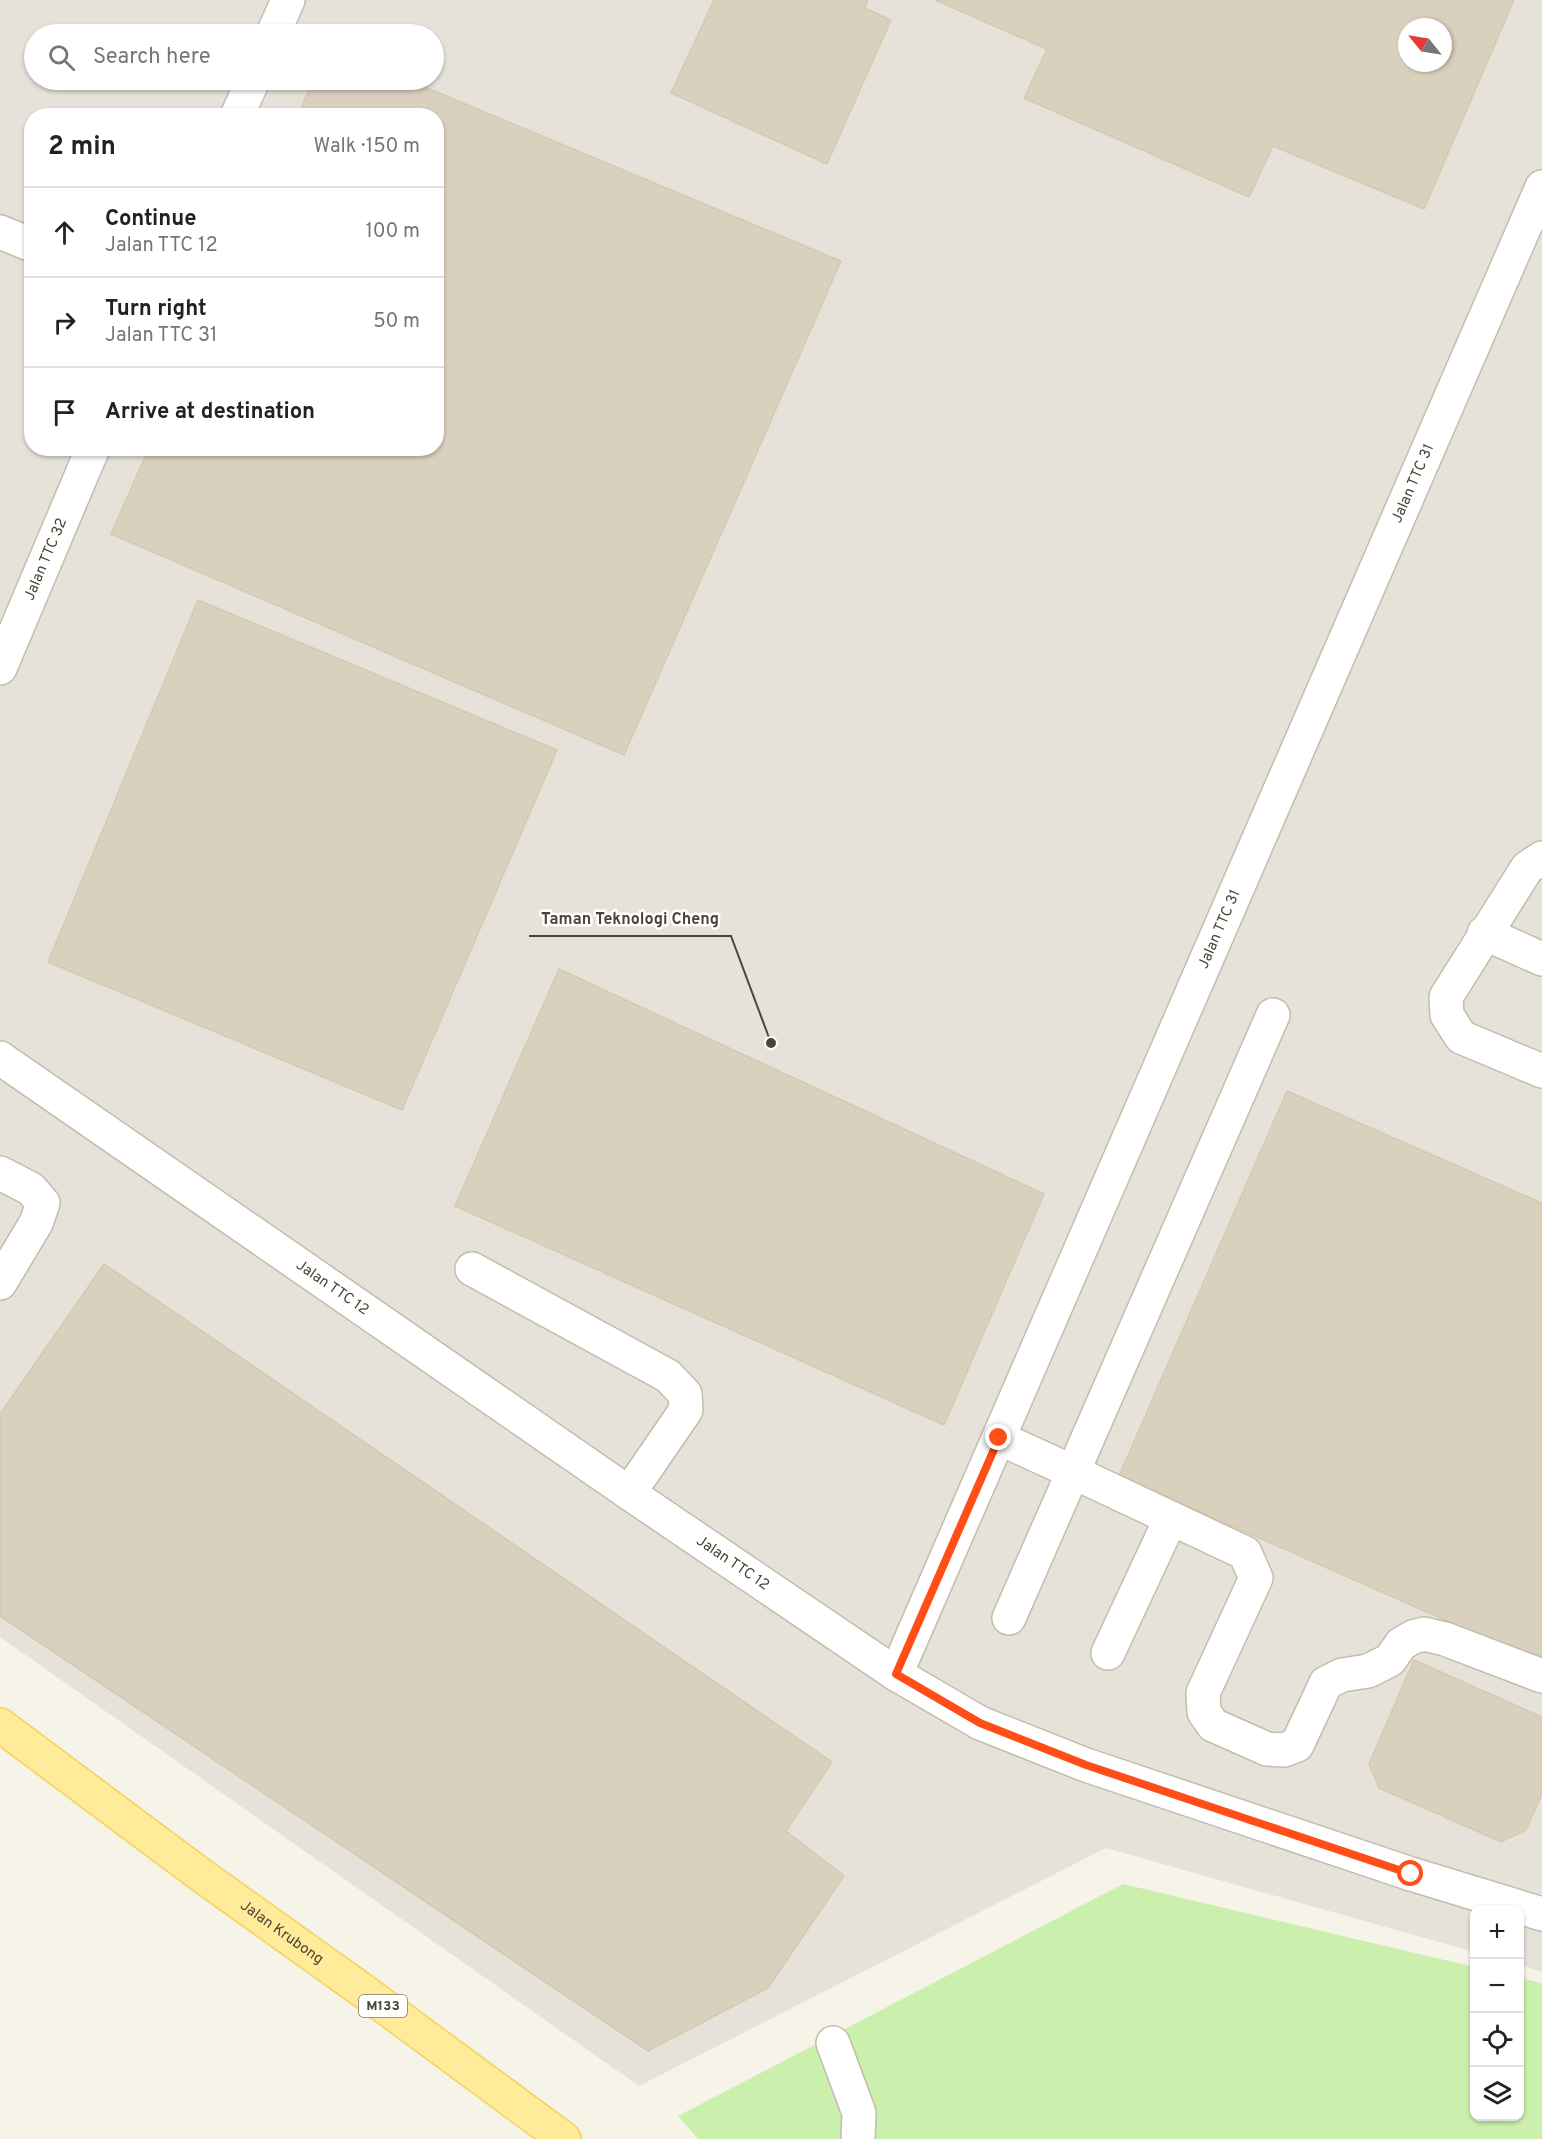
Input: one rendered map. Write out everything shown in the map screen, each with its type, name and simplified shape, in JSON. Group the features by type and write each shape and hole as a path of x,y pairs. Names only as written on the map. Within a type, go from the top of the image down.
{"main road":[{"name":"Jalan Krubong","path":"0,1725 201,1875 564,2139"}],"street":[{"path":"277,24 288,0"},
{"path":"241,108 249,90"},
{"name":"Jalan TTC 31","path":"896,1674 1542,187"},
{"path":"0,232 24,242"},
{"name":"Jalan TTC 32","path":"0,668 90,456"},
{"path":"1542,858 1527,868 1484,933 1446,997 1447,1015 1461,1037 1542,1071"},
{"path":"1484,933 1542,959"},
{"path":"1009,1618 1273,1015"},
{"name":"Jalan TTC 12","path":"0,1058 896,1674 980,1723 1086,1765 1411,1874 1542,1914"},
{"path":"0,1173 31,1189 43,1203 36,1223 3,1273"},
{"path":"472,1269 668,1376 685,1395 686,1410 630,1493"},
{"path":"999,1438 1245,1553 1256,1578 1203,1693 1204,1712 1213,1725 1267,1749 1284,1750 1297,1745 1326,1683 1342,1675 1368,1671 1390,1660 1401,1644 1413,1636 1424,1634 1445,1639 1542,1676"},
{"path":"1108,1653 1171,1518"},
{"path":"833,2043 859,2113 858,2139"}],"shaded area":[{"path":"0,0 1542,0 1542,1972 1524,1966 1524,1905 1470,1905 1470,1951 1106,1848 639,2086 0,1637"}],"green space":[{"path":"1123,1884 1470,1966 1470,2121 1524,2121 1524,1979 1542,1983 1542,2139 698,2139 678,2116"}],"building":[{"path":"714,0 868,0 865,8 891,20 827,164 671,93"},
{"path":"935,0 1514,0 1424,209 1273,146 1249,197 1024,98 1047,49"},
{"path":"309,90 432,90 841,261 624,755 111,534 145,456 444,456 444,108 301,108"},
{"path":"198,600 557,750 402,1110 48,962"},
{"path":"559,969 1044,1194 944,1425 455,1206"},
{"path":"1287,1091 1542,1203 1542,1663 1119,1476"},
{"path":"104,1264 832,1762 786,1831 844,1876 768,1988 648,2051 0,1616 0,1414"},
{"path":"1414,1660 1542,1717 1542,1794 1526,1830 1501,1842 1379,1788 1369,1764"}],"place":[{"name":"Taman Teknologi Cheng","path":"771,1043"}],"route":[{"path":"999,1438 896,1674 980,1723 1086,1765 1411,1874"}]}
